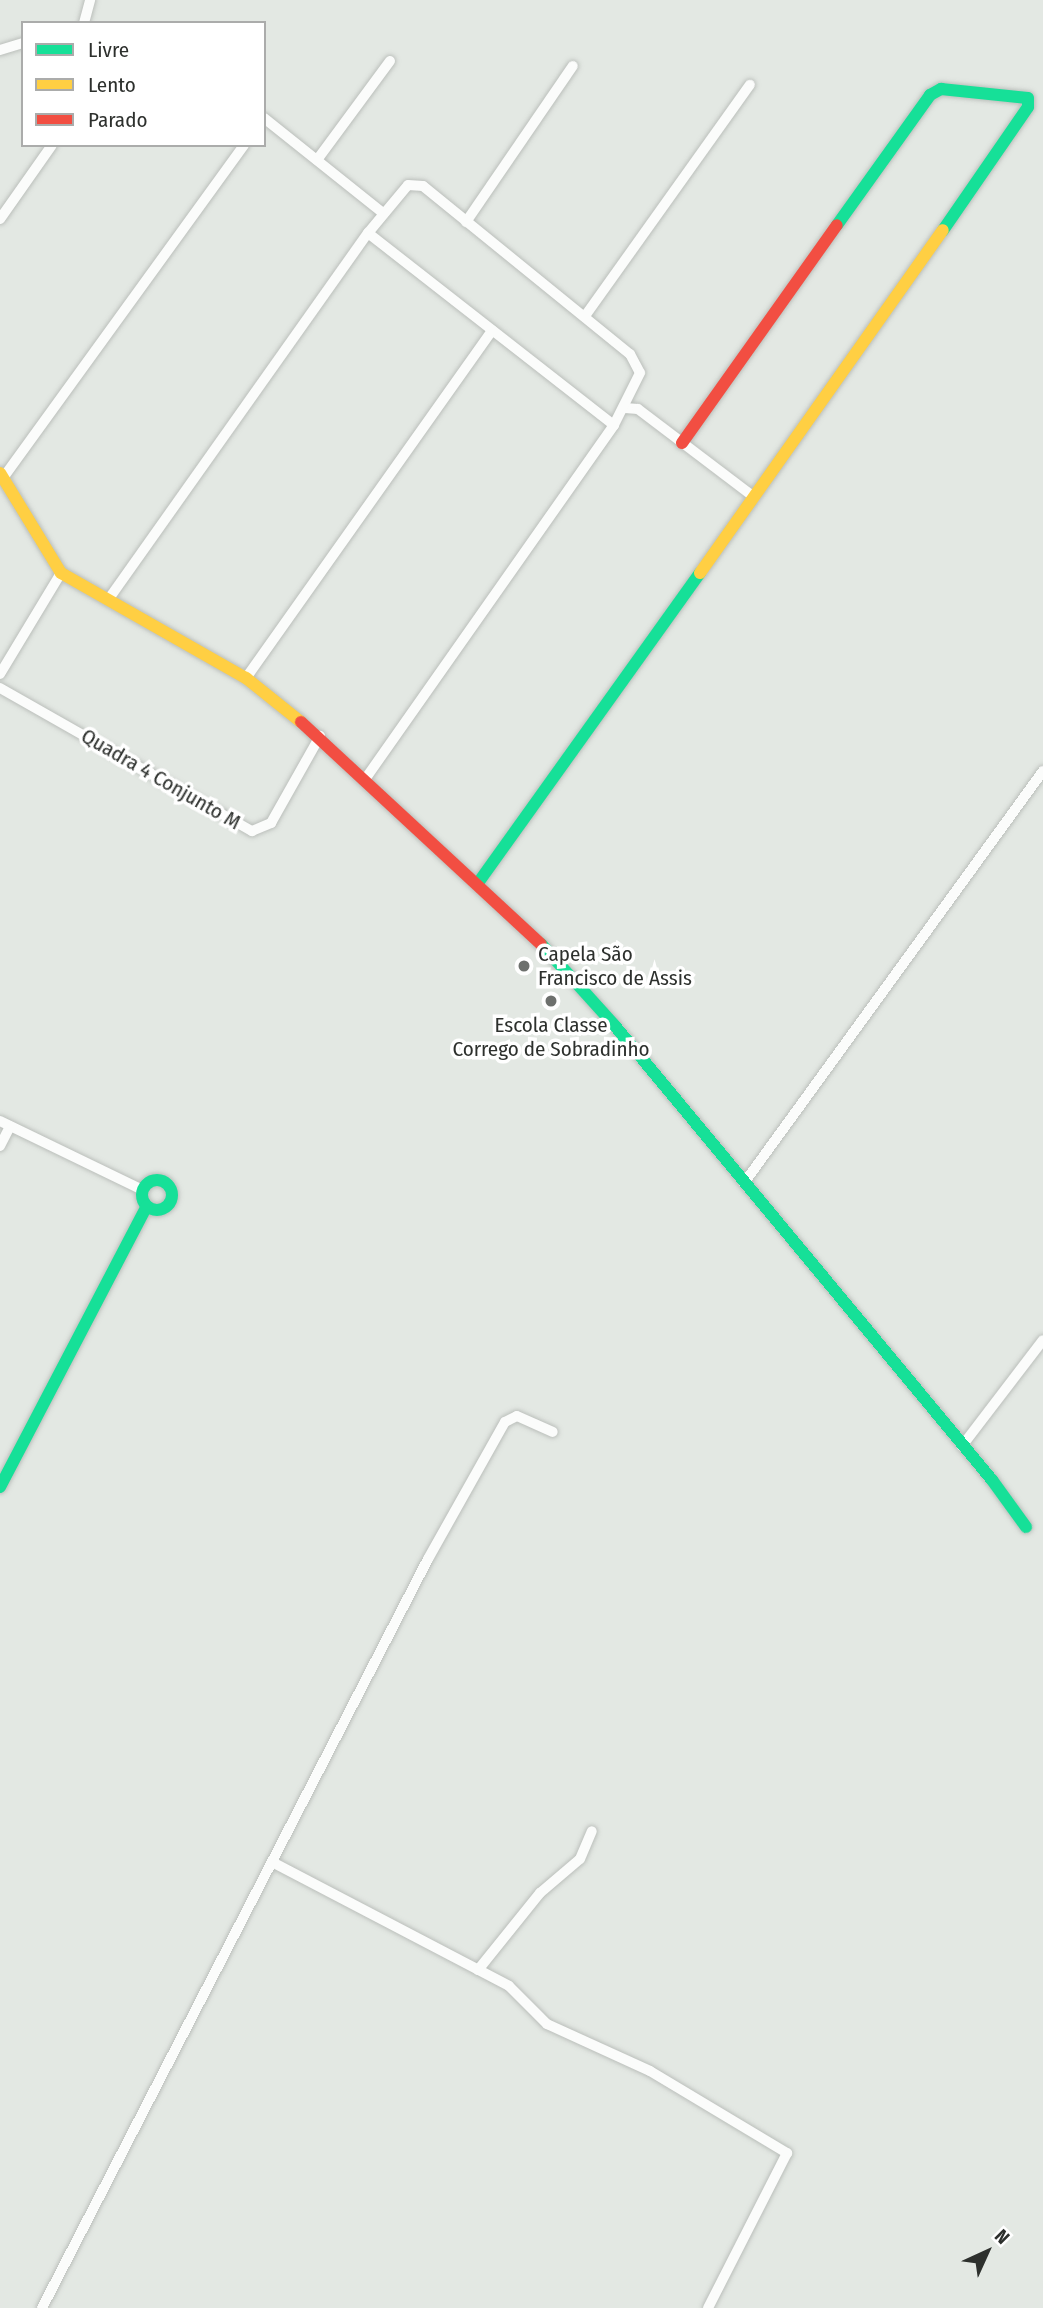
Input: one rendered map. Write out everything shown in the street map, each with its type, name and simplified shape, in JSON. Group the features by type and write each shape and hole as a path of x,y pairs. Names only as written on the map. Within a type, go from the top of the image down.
{"street":[{"path":"85,21 90,0"},
{"path":"0,50 21,44"},
{"path":"317,160 390,61"},
{"path":"466,222 573,66"},
{"path":"585,316 750,85"},
{"path":"478,883 1028,107 1025,96 941,89 930,95 682,443"},
{"path":"266,120 383,214"},
{"path":"0,219 51,147"},
{"path":"243,147 1,476 61,573 246,677 320,736 554,956 962,1446 1026,1527"},
{"path":"108,600 368,233 412,183 423,186 585,316 629,354 639,368 625,408 614,425 366,778"},
{"path":"368,233 614,425"},
{"path":"246,677 492,330"},
{"path":"625,408 638,410 754,497"},
{"path":"0,674 61,573"},
{"name":"Quadra 4 Conjunto M","path":"0,688 252,831 271,823 320,736"},
{"path":"744,1183 1043,771"},
{"path":"0,1121 143,1189"},
{"path":"0,1146 10,1126"},
{"path":"143,1189 157,1180 168,1184 173,1194 164,1209 146,1206"},
{"path":"0,1487 146,1206 143,1189"},
{"path":"962,1446 1043,1340"},
{"path":"42,2308 274,1863 428,1559 507,1419 517,1416 553,1432"},
{"path":"478,1970 540,1893 580,1859 592,1831"},
{"path":"274,1863 523,1995 547,2024 658,2074 787,2153 708,2308"}],"traffic: fast":[{"path":"837,225 930,95 941,89 1028,98 1028,107 943,230"},
{"path":"478,883 700,573"},
{"path":"541,944 615,1026 992,1480 1026,1527"},
{"path":"157,1180 168,1184 172,1195 168,1206 157,1210 146,1206 142,1195 146,1184 157,1180"},
{"path":"0,1487 147,1206"}],"traffic: slow":[{"path":"700,573 943,230"},
{"path":"0,473 61,573 246,678 301,722"}],"traffic: jam":[{"path":"682,443 837,225"},
{"path":"301,722 541,944"}],"place":[{"name":"Capela São Francisco de Assis","path":"524,966"},
{"name":"Escola Classe Corrego de Sobradinho","path":"551,1001"}]}
